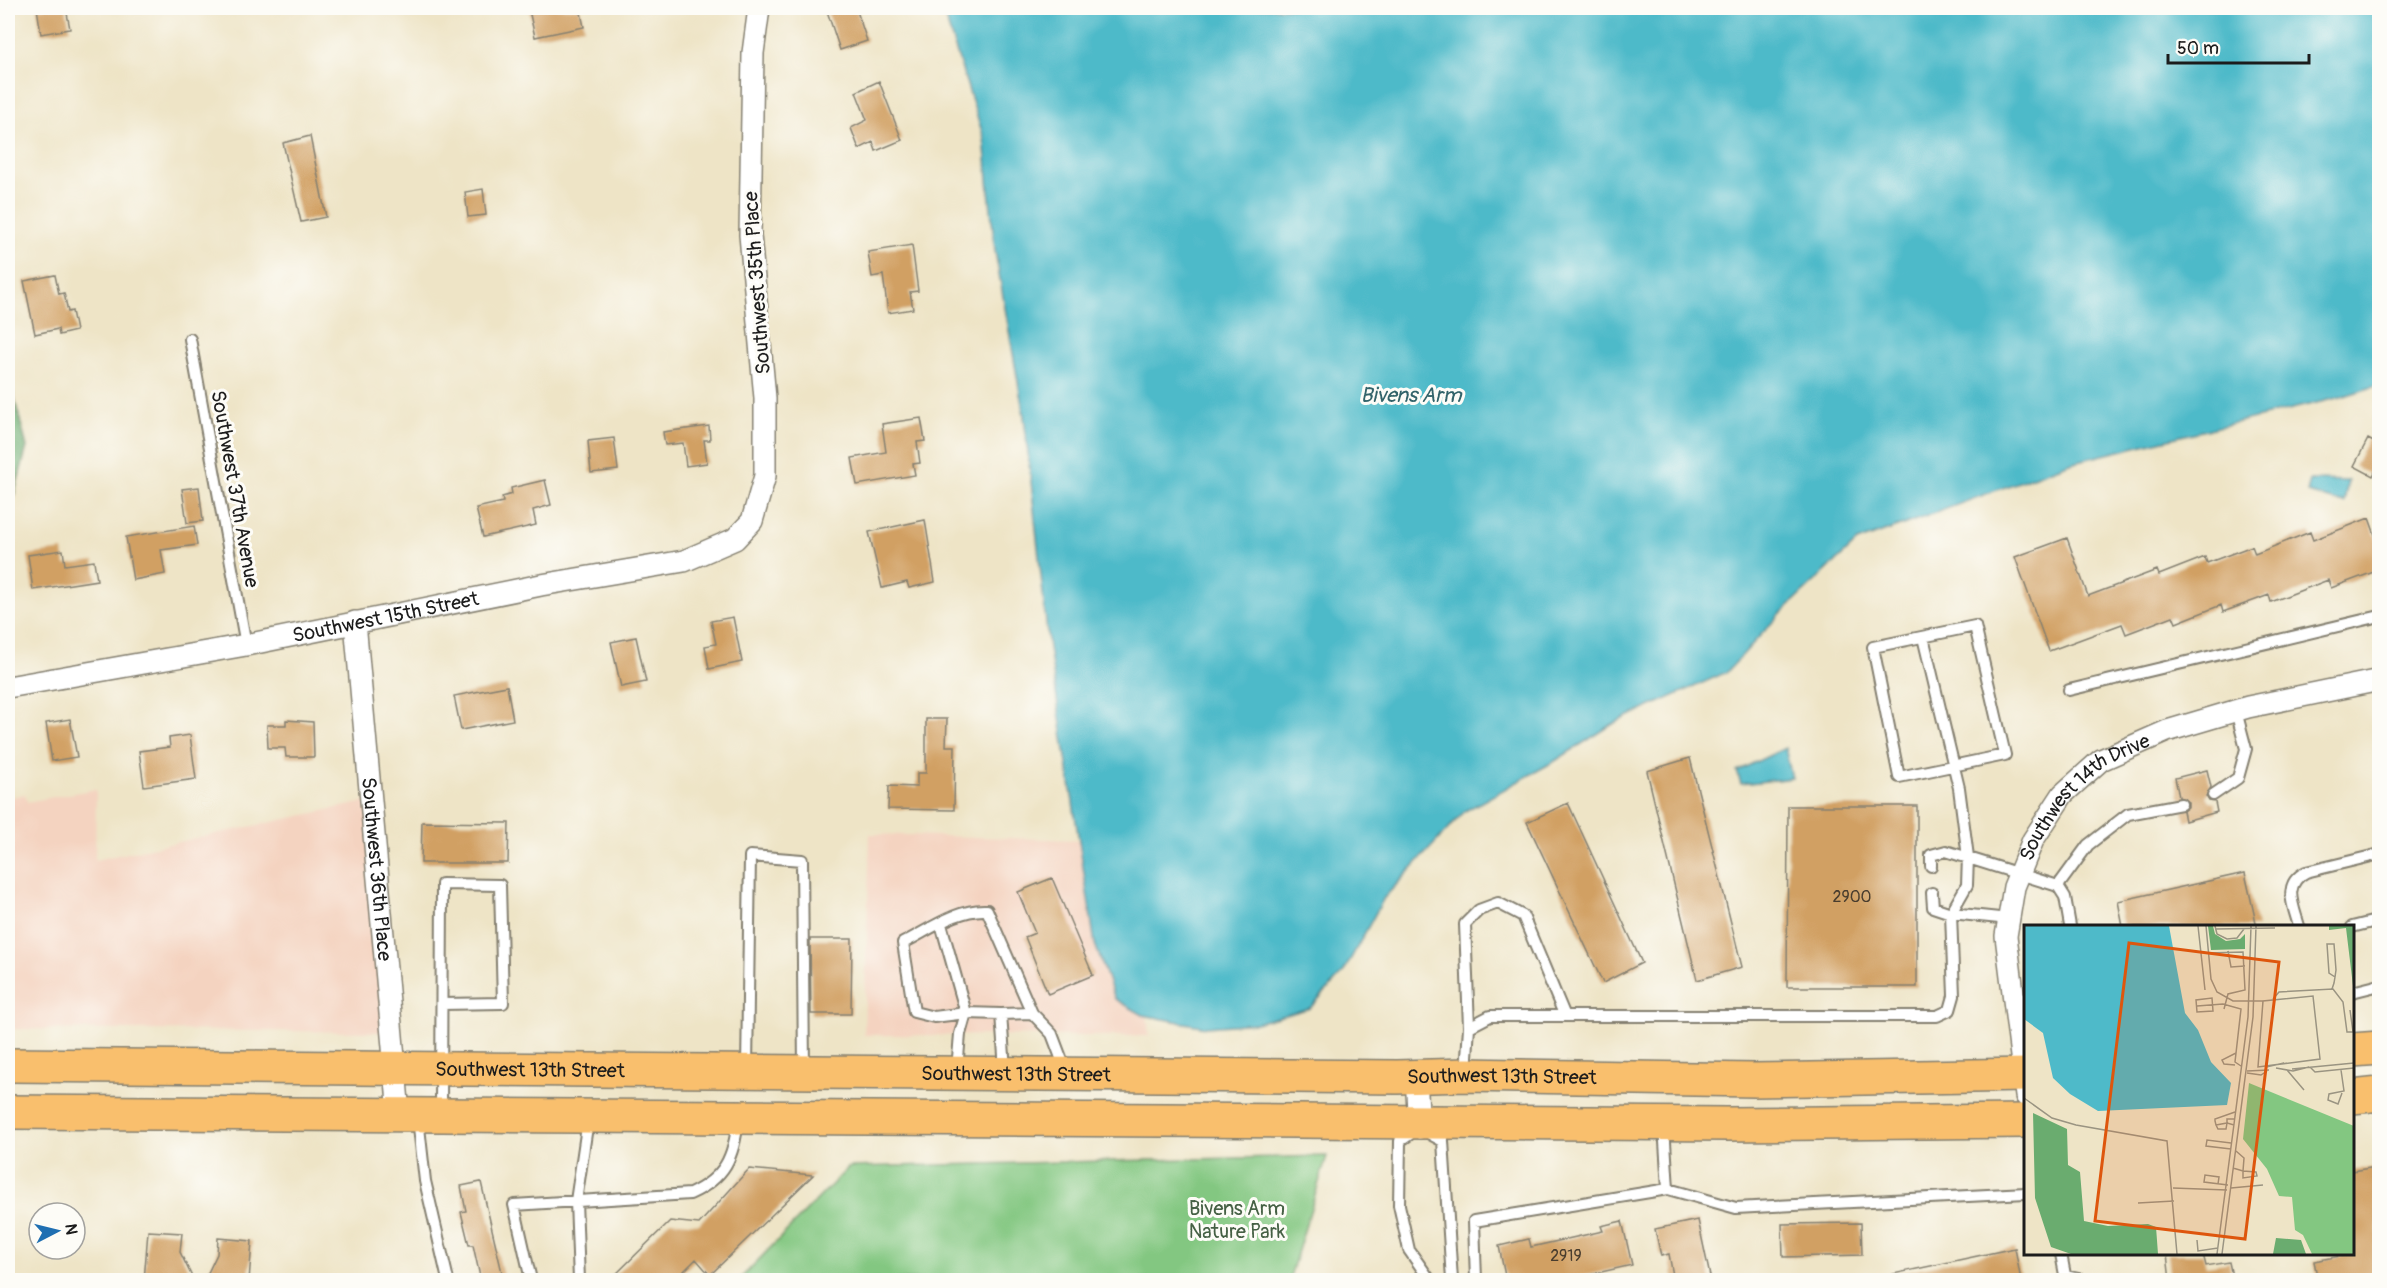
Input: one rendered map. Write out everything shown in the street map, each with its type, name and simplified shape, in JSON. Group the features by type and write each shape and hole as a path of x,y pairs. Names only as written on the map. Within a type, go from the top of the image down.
{"main road":[{"path":"2354,1050 2379,1048"},
{"name":"Southwest 13th Street","path":"8,1065 957,1074 1416,1077 1466,1075 2024,1082"},
{"path":"97,1112 99,1066"},
{"path":"2354,1096 2379,1094"},
{"path":"8,1112 1419,1125 1878,1124 2024,1121"}],"street":[{"name":"Southwest 35th Place","path":"752,521 765,476 765,398 750,235 753,53 759,8"},
{"name":"Southwest 15th Street","path":"8,687 246,645 541,585 684,561 735,539 752,521"},
{"name":"Southwest 36th Place","path":"355,622 397,1069 419,1114"},
{"name":"Southwest 14th Drive","path":"2024,1074 2006,936 2014,887 2020,872 2033,840 2063,794 2102,760 2167,731 2236,711 2379,680"},
{"path":"1416,1077 1419,1125"}],"lane":[{"name":"Southwest 37th Avenue","path":"190,339 246,645"},
{"path":"2069,690 2379,616"},
{"path":"1974,626 2005,755 1899,777 1873,647 1923,637 1974,626"},
{"path":"1469,1027 1490,1016 1564,1014 1937,1016 1950,1010 1954,996 1951,914 1967,885 1968,857 1954,767 1923,637"},
{"path":"2213,795 2238,778 2246,749 2236,711"},
{"path":"2058,886 2088,845 2128,814 2181,804"},
{"path":"1931,866 1931,855 1946,850 2058,886 2066,897 2070,925"},
{"path":"2298,925 2290,893 2291,884 2297,877 2306,872 2379,854"},
{"path":"747,1072 750,856 802,860 804,1072"},
{"path":"442,1004 503,1003 500,885 442,884 442,1004 442,1069 419,1114 425,1181 448,1281"},
{"path":"1932,893 1933,907 1951,914 2009,919"},
{"path":"1466,1075 1469,1027 1465,924 1479,910 1498,903 1523,916 1564,1014"},
{"path":"1032,1013 966,1013 934,1017 914,1012 903,943 970,909 987,910 1032,1013 1052,1034 1067,1074"},
{"path":"2354,927 2379,921"},
{"path":"941,924 966,1013 960,1034 957,1074"},
{"path":"2354,991 2379,985"},
{"path":"1001,1014 1005,1074"},
{"path":"579,1281 576,1201 589,1116"},
{"path":"531,1281 514,1205 690,1194 709,1185 720,1176 729,1160 738,1117"},
{"path":"1664,1123 1668,1189"},
{"path":"1430,1281 1409,1250 1400,1205 1400,1141 1419,1125 1443,1141 1452,1281"},
{"path":"1476,1281 1474,1221 1668,1189 1736,1208 2024,1193"},
{"path":"2061,1255 2066,1278 2083,1281"}],"shaded area":[{"path":"96,789 95,860 370,801 383,1032 8,1029 8,798 25,794 27,802"},
{"path":"870,834 1114,841 1146,1004 1149,1036 864,1035"}],"green space":[{"path":"8,373 27,447 8,518"},
{"name":"Bivens Arm Nature Park","path":"1327,1156 1289,1280 739,1280 849,1167"}],"water":[{"name":"Bivens Arm","path":"945,8 2379,8 2379,385 2341,397 2070,463 1857,542 1779,615 1727,672 1616,722 1555,761 1465,811 1384,898 1343,973 1310,1008 1256,1023 1206,1027 1143,1015 1115,999 1095,944 1048,641 1024,416 995,251 984,138 948,26"},
{"path":"2310,480 2348,481 2344,503 2307,493"},
{"path":"1785,748 1792,778 1741,784 1737,771"}],"building":[{"path":"37,8 66,8 70,29 41,34"},
{"path":"580,8 584,27 535,37 529,10"},
{"path":"826,8 856,8 867,41 840,50"},
{"path":"879,81 902,140 876,151 873,142 859,149 851,128 867,120 856,92"},
{"path":"310,136 326,217 301,222 283,143"},
{"path":"483,189 486,215 468,217 465,192"},
{"path":"912,245 918,291 910,292 913,309 888,313 883,275 872,277 868,252"},
{"path":"55,275 59,294 64,293 68,312 72,311 76,331 59,335 58,329 35,334 24,281"},
{"path":"921,418 925,441 917,442 920,463 913,464 915,475 857,485 852,458 886,452 882,424"},
{"path":"709,426 710,440 704,440 707,463 686,466 683,443 665,445 663,432"},
{"path":"614,438 618,470 591,473 588,441"},
{"path":"2368,439 2379,445 2379,475 2375,472 2373,476 2354,466"},
{"path":"545,480 551,505 533,510 536,525 483,537 476,508 503,502 502,497 512,494 511,488"},
{"path":"199,487 203,521 187,523 182,489"},
{"path":"2369,518 2379,546 2379,570 2331,588 2328,580 2271,602 2269,595 2223,612 2221,605 2176,623 2173,616 2126,634 2122,624 2049,651 2015,557 2067,538 2088,596 2157,570 2159,575 2205,557 2207,563 2252,546 2255,554 2310,532 2313,540"},
{"path":"925,520 935,582 909,588 907,582 882,588 869,532"},
{"path":"194,526 197,545 161,550 165,574 133,580 126,537"},
{"path":"63,550 65,565 94,561 97,580 33,590 28,555"},
{"path":"733,617 742,662 709,669 705,646 716,644 711,621"},
{"path":"636,637 646,682 621,687 611,642"},
{"path":"507,686 513,720 461,730 454,696"},
{"path":"70,719 77,757 52,761 46,723"},
{"path":"926,719 947,719 946,746 955,746 954,810 888,809 889,786 917,787 917,773 926,773"},
{"path":"286,720 313,722 314,757 286,757 285,748 268,748 267,725 286,725"},
{"path":"190,735 196,779 144,786 139,751 170,747 169,738"},
{"path":"1690,758 1742,967 1697,980 1647,771"},
{"path":"2207,770 2211,787 2206,796 2209,801 2215,802 2217,812 2185,821 2183,811 2188,807 2188,802 2179,797 2175,778"},
{"path":"1568,803 1642,963 1603,983 1527,822"},
{"path":"1788,806 1917,806 1917,987 1787,987"},
{"path":"422,822 509,823 508,863 421,863"},
{"path":"2245,873 2257,925 2123,925 2118,901"},
{"path":"1052,878 1093,975 1048,994 1025,937 1035,933 1018,892"},
{"path":"810,939 852,939 851,1014 811,1014"},
{"path":"2376,1167 2379,1184 2379,1281 2318,1281 2314,1261 2354,1255 2354,1171"},
{"path":"749,1169 813,1175 710,1275 696,1259 674,1281 609,1281 670,1221 699,1224"},
{"path":"481,1182 504,1281 481,1281 473,1245 469,1245 461,1212 466,1211 461,1186"},
{"path":"1698,1220 1711,1281 1674,1281 1669,1254 1661,1256 1655,1229"},
{"path":"1622,1221 1632,1265 1562,1281 1506,1281 1499,1246 1529,1239 1531,1247 1603,1231 1601,1226"},
{"path":"1861,1223 1862,1255 1783,1257 1782,1224"},
{"path":"148,1231 182,1233 180,1252 194,1281 144,1281"},
{"path":"218,1238 252,1241 249,1281 204,1281 217,1254"},
{"path":"2015,1248 2021,1281 1894,1281 1893,1274"},
{"path":"2167,1255 2203,1255 2206,1266 2229,1262 2233,1281 2170,1281"}]}
